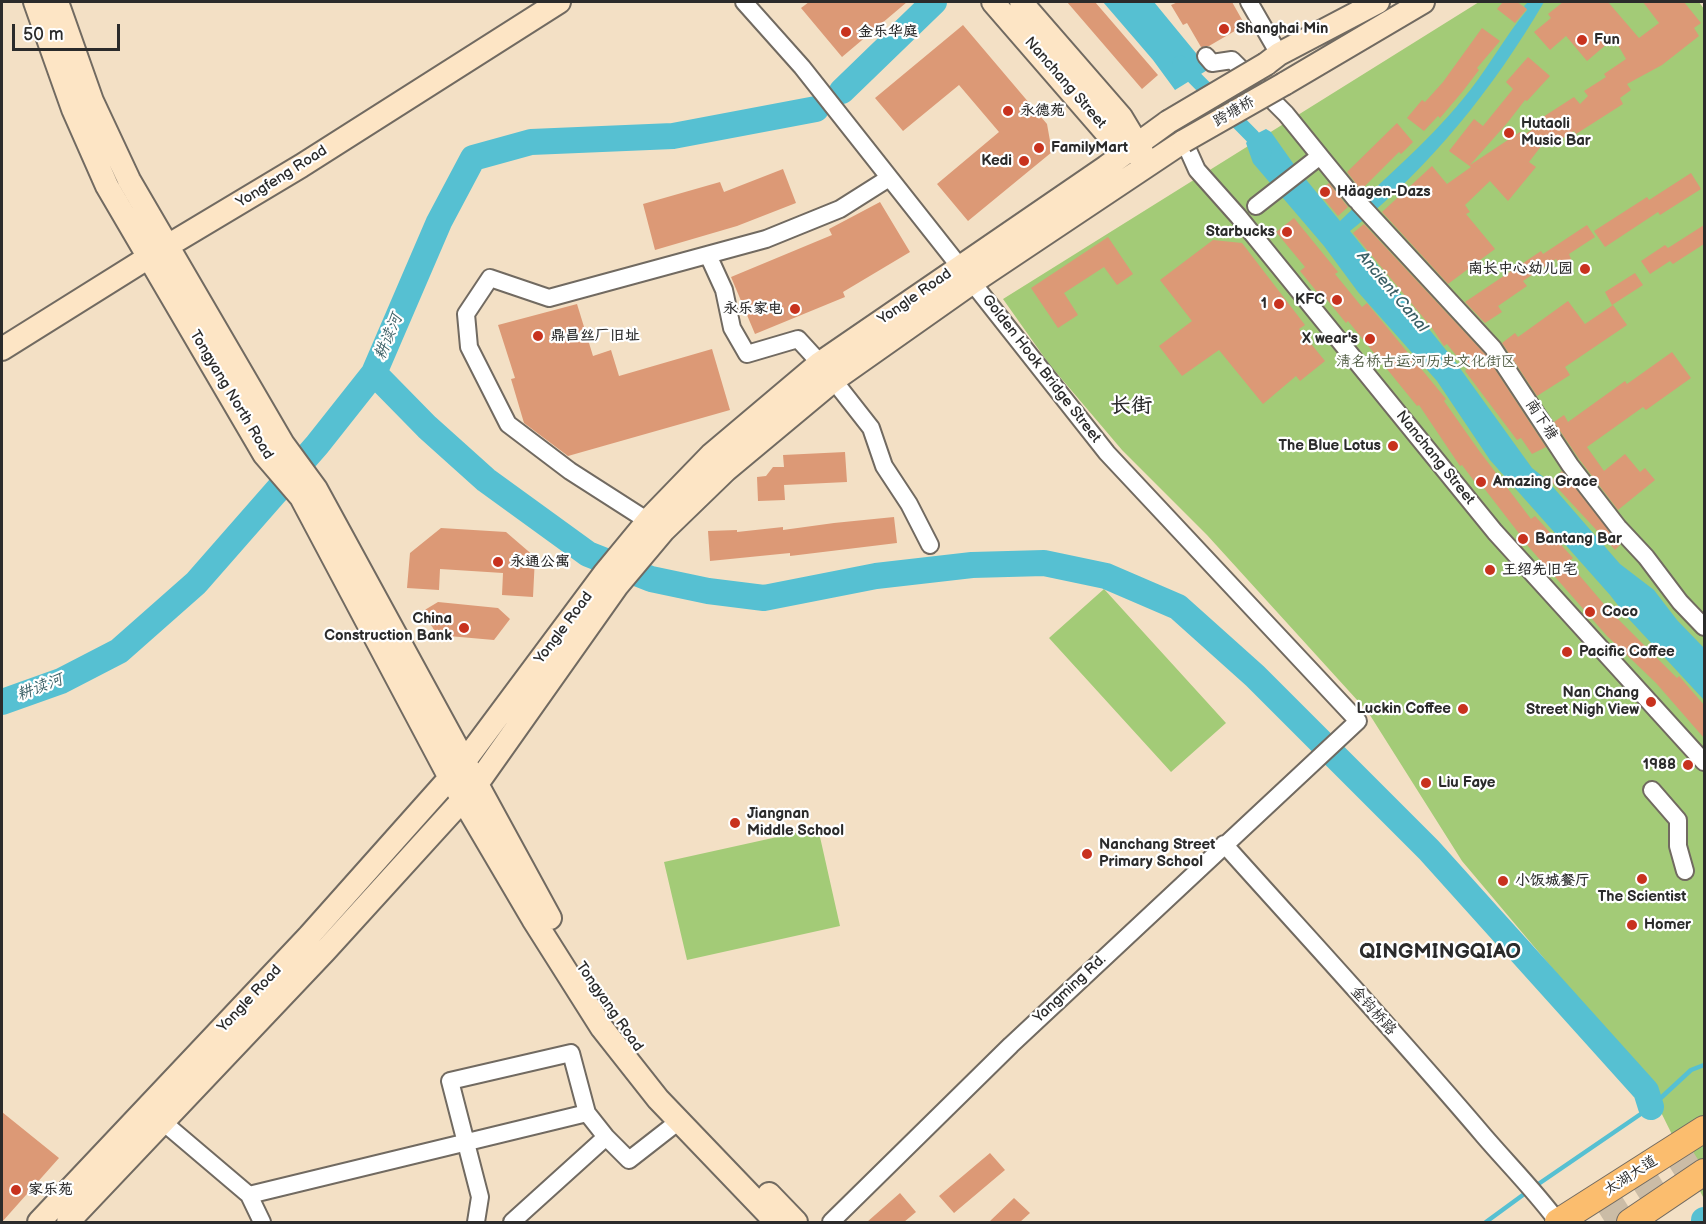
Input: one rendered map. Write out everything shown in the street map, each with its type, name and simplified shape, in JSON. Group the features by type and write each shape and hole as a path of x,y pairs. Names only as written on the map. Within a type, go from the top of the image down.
{"main road":[{"name":"Tongyang North Road","path":"35,2 77,120 107,186 149,257 274,449 308,493 457,770"},
{"name":"Tongyang North Road","path":"57,2 92,101 129,180 169,246 274,449"},
{"name":"Yongfeng Road","path":"2,349 301,166 559,2"},
{"name":"Nanchang Street","path":"993,2 1104,130 1134,146 1150,163"},
{"name":"Nanchang Street","path":"1021,2 1121,117 1134,146"},
{"name":"跨塘桥","path":"1168,122 1273,59 1378,2"},
{"name":"跨塘桥","path":"1184,141 1424,2"},
{"name":"Yongle Road","path":"68,1222 325,951 470,791 616,574 645,534 711,455 966,275 1168,122"},
{"name":"Yongle Road","path":"966,275 1184,141"},
{"name":"Yongle Road","path":"39,1222 309,936 457,770 616,574"},
{"name":"Tongyang Road","path":"457,770 614,1020 669,1089 796,1222"},
{"name":"Tongyang Road","path":"470,791 533,919 602,1028 658,1098 776,1222"},
{"name":"太湖大道","path":"1558,1222 1704,1129"},
{"path":"1630,1222 1650,1214 1704,1172"}],"street":[{"name":"Golden Hook Bridge Street","path":"744,2 802,67 1107,453 1358,720 1346,732"},
{"path":"1249,2 1273,59"},
{"path":"1206,56 1212,63 1232,60 1286,114 1320,156 1256,206"},
{"name":"Nanchang Street","path":"1184,141 1197,170 1239,216 1495,532 1704,762"},
{"name":"南下塘","path":"1320,156 1357,201 1493,348 1570,465 1680,602 1704,627"},
{"path":"645,534 570,471 508,424 469,347 466,314 490,278 549,298 766,239 840,209 889,178"},
{"path":"708,255 724,290 732,328 747,354 798,339 871,428 884,466 909,504 930,546"},
{"name":"Yangming Rd.","path":"831,1222 1011,1045 1346,732"},
{"path":"1652,790 1678,820 1678,846 1685,871"},
{"name":"金钩桥路","path":"1224,844 1558,1222"},
{"path":"476,1222 480,1197 450,1081 571,1053 588,1113 606,1137 630,1160 679,1121"},
{"path":"249,1195 588,1113"},
{"path":"163,1122 249,1195 262,1222"},
{"path":"513,1222 606,1137"}],"green space":[{"name":"清名桥古运河历史文化街区","path":"1479,2 1699,2 1704,9 1704,1199 1643,1076 1462,861 1368,712 1207,535 1122,450 1049,364 1003,299"},
{"path":"1104,589 1226,723 1171,772 1049,638"},
{"path":"818,828 840,926 687,960 664,862"}],"water":[{"path":"1103,2 1154,2 1209,69 1175,90 1153,60"},
{"path":"1528,2 1544,2 1503,66 1458,126 1407,181 1350,231 1454,360 1532,468 1546,479 1620,564 1654,590 1677,620 1704,648 1704,700 1627,617 1490,460 1437,381 1358,292 1324,246 1253,163 1246,143 1252,136 1266,129 1271,132 1295,166 1340,221 1408,157 1456,107 1527,10 1524,6"}],"building":[{"name":"金乐华庭","path":"809,2 907,2 842,57 801,8"},
{"path":"1067,2 1095,2 1158,75 1142,89"},
{"path":"1178,2 1232,2 1245,25 1209,46 1201,47 1187,23 1183,25 1171,5"},
{"path":"1503,2 1517,2 1527,9 1515,23 1497,9"},
{"path":"1563,2 1608,2 1639,38 1659,23 1643,2 1684,2 1701,23 1694,28 1699,36 1662,65 1627,84 1631,90 1620,98 1623,104 1576,134 1574,131 1548,145 1545,141 1529,162 1536,167 1508,201 1490,181 1465,205 1470,212 1466,214 1495,249 1448,284 1382,212 1432,166 1447,184 1471,167 1449,151 1474,119 1483,126 1513,89 1506,82 1528,57 1550,76 1527,101 1525,100 1470,165 1520,132 1524,135 1545,121 1543,117 1574,97 1580,104 1588,96 1584,91 1606,77 1604,74 1626,59 1614,38 1587,61 1566,36 1550,50 1534,32 1551,18 1548,14"},
{"name":"永德苑","path":"963,25 1047,124 1052,152 968,221 937,184 999,132 959,85 903,131 875,98"},
{"path":"1482,28 1500,41 1477,68 1479,70 1463,91 1440,118 1438,116 1424,131 1407,118 1422,100 1425,102 1443,82"},
{"path":"1397,123 1413,142 1401,154 1399,152 1361,190 1347,172"},
{"path":"783,169 796,203 737,226 655,250 643,204 720,182 724,192"},
{"path":"1691,173 1701,189 1660,215 1658,212 1605,247 1594,231 1647,197 1649,200"},
{"path":"1329,183 1348,207 1338,216 1318,192"},
{"path":"880,202 910,252 843,292 845,297 755,334 731,277 832,235 829,229"},
{"path":"1294,218 1338,272 1335,274 1362,307 1367,303 1446,399 1444,401 1480,452 1531,519 1535,516 1573,558 1568,562 1609,610 1677,678 1679,676 1704,705 1704,738 1656,683 1607,636 1520,537 1480,483 1477,485 1462,465 1460,466 1419,405 1417,406 1348,321 1346,323 1300,271 1305,267 1276,232"},
{"path":"1364,224 1485,354 1546,447 1532,454 1521,438 1517,440 1465,371 1467,369 1447,344 1444,346 1432,328 1353,233"},
{"path":"1587,225 1595,237 1569,254 1571,259 1560,265 1556,259 1523,281 1527,286 1498,306 1502,312 1485,323 1465,302 1541,251 1543,254"},
{"path":"1704,225 1704,244 1673,264 1670,261 1650,274 1641,261 1665,245 1668,248"},
{"path":"1108,237 1133,274 1117,285 1104,267 1064,293 1078,315 1058,328 1031,288"},
{"path":"1213,240 1242,243 1305,325 1299,329 1325,361 1300,381 1296,376 1263,404 1219,350 1182,376 1159,346 1192,321 1160,280"},
{"path":"1635,273 1643,285 1612,305 1605,292"},
{"path":"1568,301 1585,324 1613,305 1627,325 1565,367 1570,375 1537,396 1502,343 1515,333 1518,337"},
{"path":"577,304 593,356 611,350 619,376 712,349 730,410 568,456 524,423 511,379 515,378 498,325"},
{"path":"1672,352 1691,378 1646,410 1643,407 1587,447 1604,471 1625,454 1640,472 1645,468 1655,480 1618,510 1554,422 1564,415 1568,422 1625,381 1627,384"},
{"path":"845,452 847,482 784,485 785,500 758,501 757,477 766,476 773,467 784,467 783,455"},
{"path":"1562,471 1620,545 1615,550 1551,481"},
{"path":"894,517 897,543 790,556 790,553 710,561 708,531 737,530 737,532 783,527 783,530"},
{"name":"永通公寓","path":"441,528 506,532 535,557 533,597 502,595 503,573 440,569 439,590 407,588 410,553"},
{"path":"438,602 498,608 510,619 494,640 437,635 423,611"},
{"name":"家乐苑","path":"2,1112 59,1158 2,1222"},
{"path":"990,1153 1005,1170 954,1213 939,1196"},
{"path":"900,1193 916,1212 904,1222 867,1222"},
{"path":"1014,1198 1030,1213 1020,1222 989,1222"}],"waterway":[{"path":"842,91 934,2"},
{"name":"Ancient Canal","path":"1180,63 1252,136 1264,152"},
{"name":"耕读河","path":"2,702 61,681 119,651 196,583 317,445 374,373 439,222 473,158 531,142 673,136 816,109"},
{"path":"374,373 427,427 486,480 588,554 651,579 708,591 764,598 876,576 972,565 1044,563 1106,576 1178,607 1255,676 1429,850 1646,1091 1651,1107"},
{"path":"1534,1187 1651,1107 1691,1070 1704,1065"},
{"path":"1486,1222 1527,1192"}],"tunnel":[{"path":"1605,1222 1704,1159"}],"place":[{"name":"Shanghai Min","path":"1224,29"},
{"name":"金乐华庭","path":"846,32"},
{"name":"Fun","path":"1582,40"},
{"name":"永德苑","path":"1008,111"},
{"name":"Hutaoli Music Bar","path":"1509,133"},
{"name":"FamilyMart","path":"1039,148"},
{"name":"Kedi","path":"1024,161"},
{"name":"Häagen-Dazs","path":"1325,192"},
{"name":"Starbucks","path":"1287,232"},
{"name":"南长中心幼儿园","path":"1585,269"},
{"name":"KFC","path":"1337,300"},
{"name":"1","path":"1279,304"},
{"name":"永乐家电","path":"795,309"},
{"name":"鼎昌丝厂旧址","path":"538,336"},
{"name":"X wear's","path":"1370,339"},
{"name":"The Blue Lotus","path":"1393,446"},
{"name":"Amazing Grace","path":"1481,482"},
{"name":"Bantang Bar","path":"1523,539"},
{"name":"永通公寓","path":"498,562"},
{"name":"王绍先旧宅","path":"1490,570"},
{"name":"Coco","path":"1590,612"},
{"name":"China Construction Bank","path":"464,628"},
{"name":"Pacific Coffee","path":"1567,652"},
{"name":"Nan Chang Street Nigh View","path":"1651,702"},
{"name":"Luckin Coffee","path":"1463,709"},
{"name":"1988","path":"1688,765"},
{"name":"Liu Faye","path":"1426,783"},
{"name":"Jiangnan Middle School","path":"735,823"},
{"name":"Nanchang Street Primary School","path":"1087,854"},
{"name":"The Scientist","path":"1642,879"},
{"name":"小饭城餐厅","path":"1503,881"},
{"name":"Homer","path":"1632,925"},
{"name":"家乐苑","path":"16,1190"}],"district":[{"name":"长街","path":"1131,407"},
{"name":"QINGMINGQIAO","path":"1440,953"}]}
